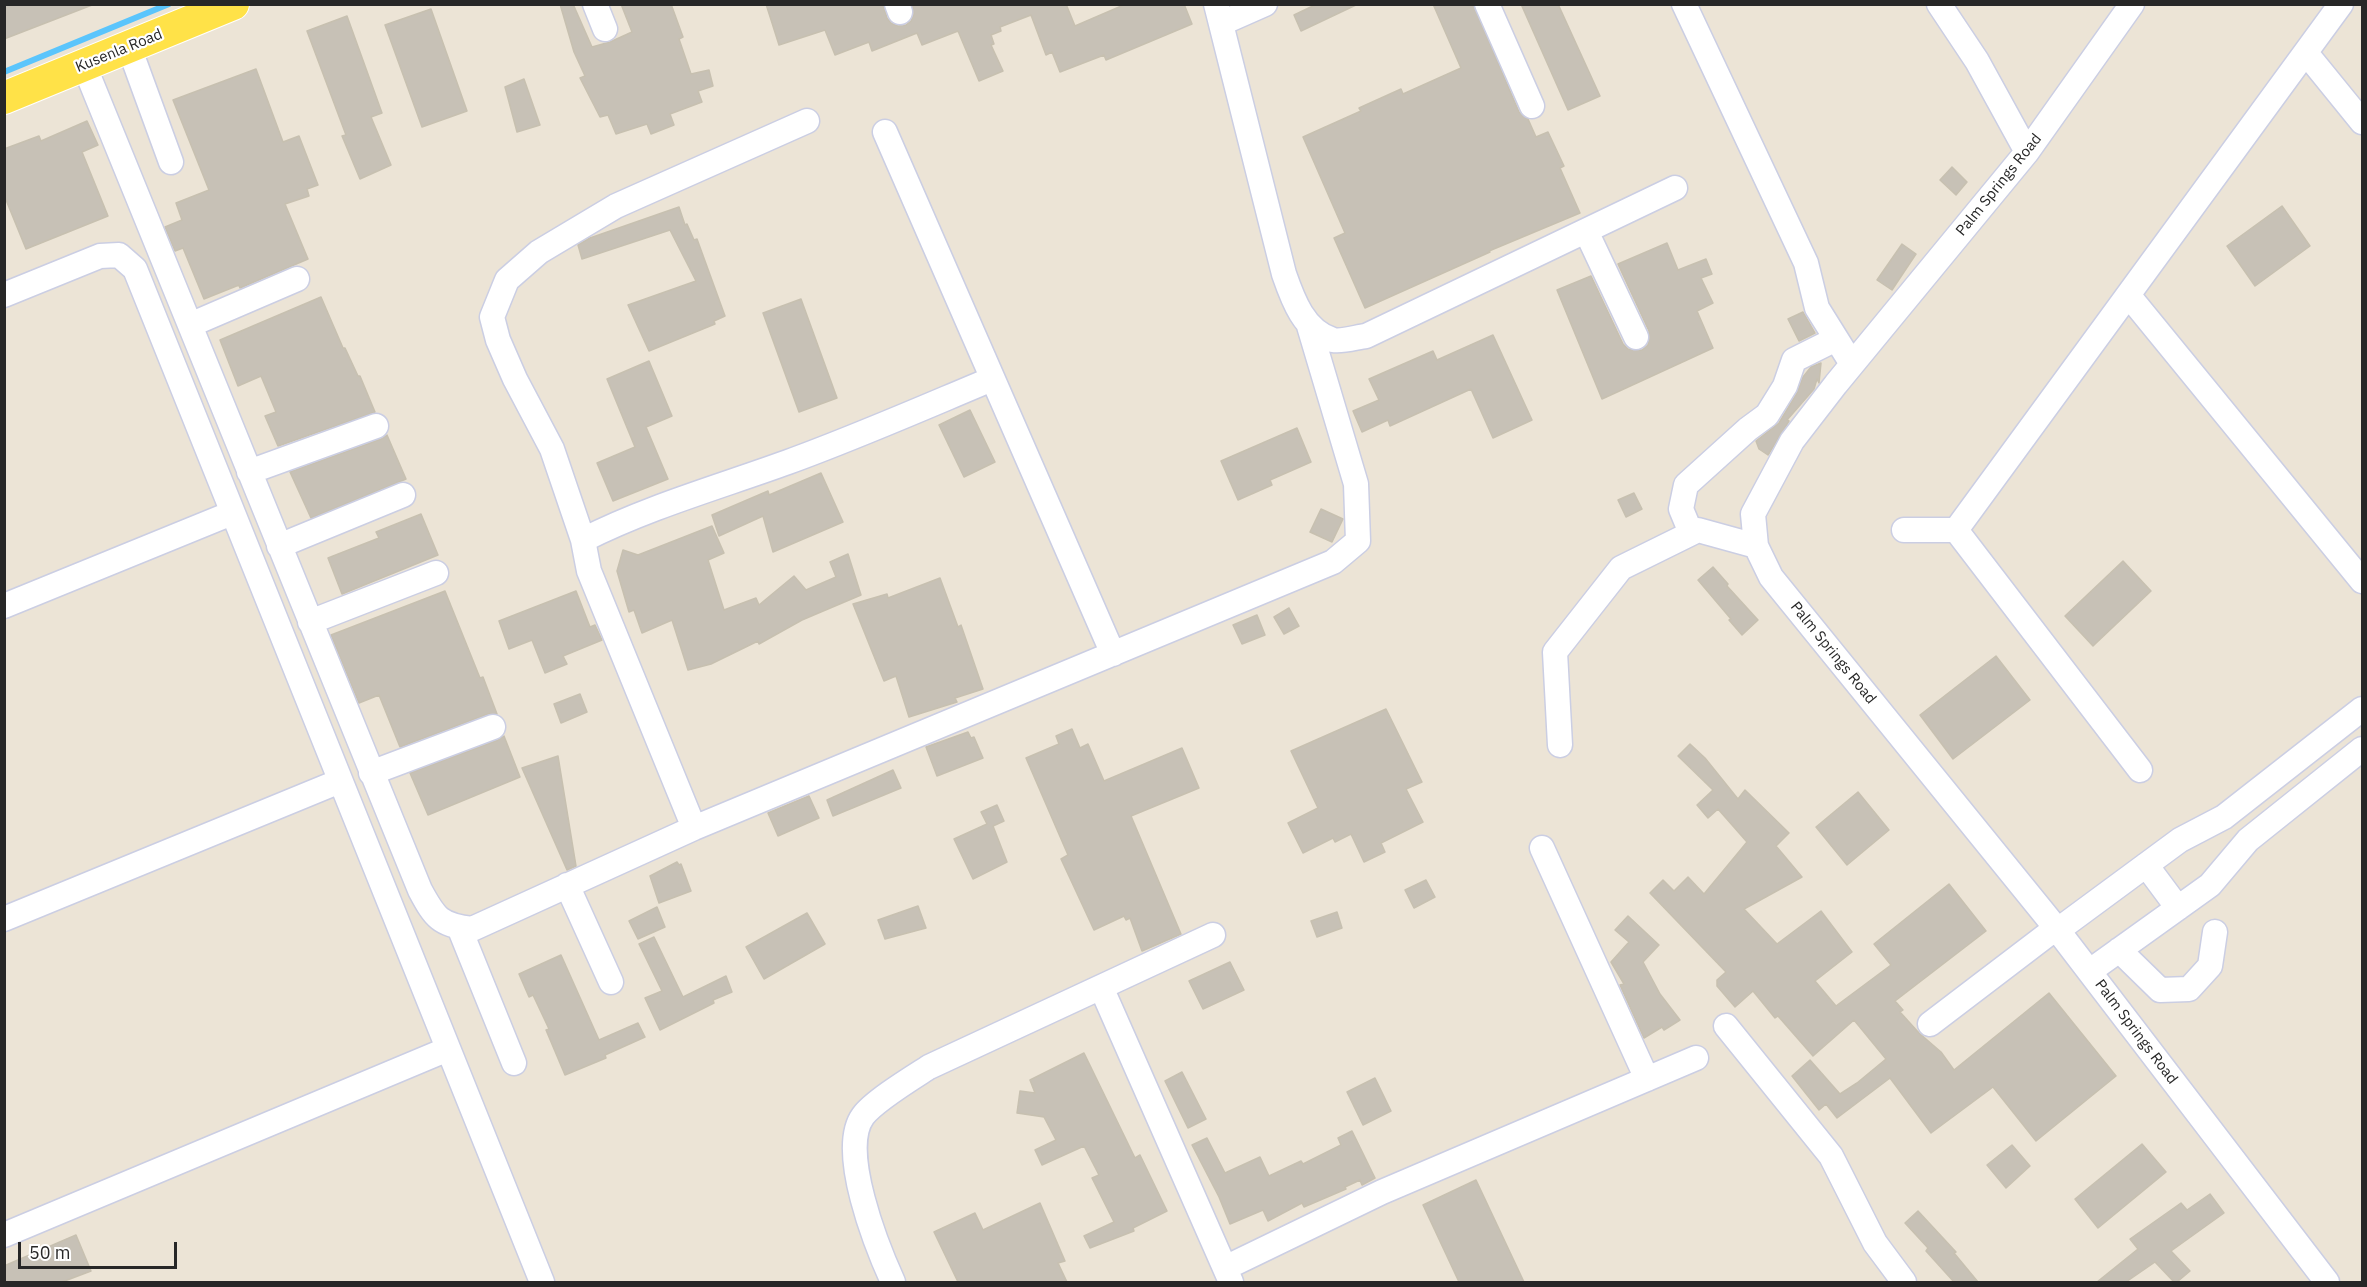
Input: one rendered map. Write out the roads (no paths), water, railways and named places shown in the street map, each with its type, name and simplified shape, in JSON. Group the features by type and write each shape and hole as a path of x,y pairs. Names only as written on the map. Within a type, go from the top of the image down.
{"main road":[{"name":"Kusenla Road","path":"4,98 233,4"}],"street":[{"path":"595,4 605,29"},
{"path":"84,65 420,890 432,912 450,926 472,929 694,828 1333,562 1358,541 1356,484 1309,326 1293,300 1284,274 1219,14 1265,4"},
{"path":"1487,4 1532,106"},
{"path":"1684,4 1806,263 1817,308 1852,364"},
{"path":"1939,4 1977,61 2027,152"},
{"name":"Palm Springs Road","path":"2132,4 2027,152 1852,364 1792,441 1753,514 1756,546 1771,577 2057,929 2327,1282"},
{"path":"1956,530 2342,4"},
{"path":"129,47 171,162"},
{"path":"2306,53 2362,122"},
{"path":"694,828 589,571 583,540 552,449 515,379 498,340 492,317 507,280 539,252 616,206 807,121"},
{"path":"885,132 1113,654"},
{"path":"1309,326 1334,340 1366,336 1675,188"},
{"path":"1586,231 1636,338"},
{"path":"4,295 100,256 119,255 135,269 542,1282"},
{"path":"190,325 297,279"},
{"path":"2128,296 2362,581"},
{"path":"1691,533 1681,510 1686,485 1748,429 1767,415 1785,386 1794,360 1836,339"},
{"path":"583,540 606,528 695,493 790,461 992,379"},
{"path":"249,472 376,426"},
{"path":"279,546 403,495"},
{"path":"4,606 232,513"},
{"path":"1560,745 1555,652 1621,568 1698,530 1756,546"},
{"path":"1904,530 1956,530"},
{"path":"1956,530 2140,770"},
{"path":"310,622 436,573"},
{"path":"1930,1024 2180,840 2224,817 2362,709"},
{"path":"371,773 493,727"},
{"path":"2090,971 2210,885 2248,840 2362,749"},
{"path":"4,919 340,781"},
{"path":"1542,848 1647,1079"},
{"path":"2146,865 2178,908"},
{"path":"567,885 611,982"},
{"path":"459,927 514,1063"},
{"path":"2119,950 2160,990 2189,989 2210,966 2215,932"},
{"path":"893,1282 855,1172 854,1142 862,1116 893,1090 929,1067 1214,935"},
{"path":"1101,987 1228,1275 1382,1192 1696,1058"},
{"path":"1726,1026 1831,1156 1875,1243 1904,1282"},
{"path":"4,1235 448,1049"}],"waterway":[{"path":"4,72 169,4"}]}
